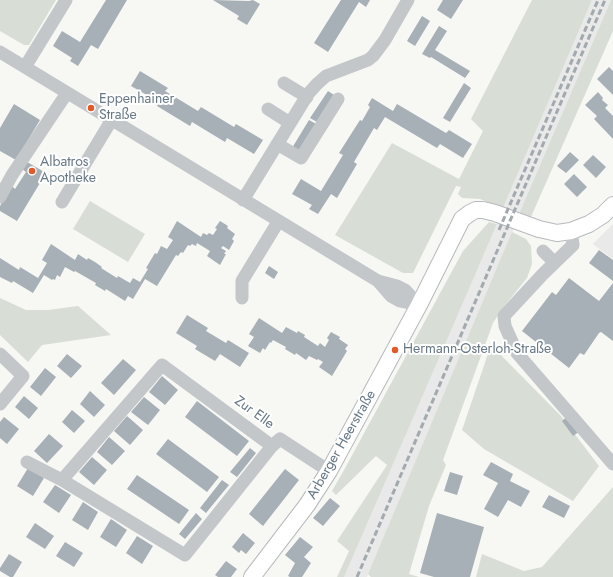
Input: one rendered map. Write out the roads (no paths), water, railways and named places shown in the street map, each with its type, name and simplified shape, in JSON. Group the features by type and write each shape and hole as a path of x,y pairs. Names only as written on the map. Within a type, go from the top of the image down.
{"main road":[{"name":"Arberger Heerstraße","path":"252,577 307,506 329,471 419,305 462,218 476,210 483,210 545,231 557,233 571,231 589,224 603,215 613,205"}],"street":[{"path":"25,67 66,0"},
{"path":"243,200 290,123 316,84 326,76 368,60 373,56 385,40 408,0"},
{"path":"0,52 111,121 378,281 391,296 400,301 419,305"},
{"path":"284,83 307,97"},
{"path":"0,196 12,175 68,93"},
{"path":"277,144 301,158 338,99"},
{"path":"268,109 290,123"},
{"path":"62,202 111,121"},
{"path":"242,298 242,281 278,222"},
{"path":"571,231 574,245 554,262 504,316 504,326 517,354 613,464"},
{"path":"543,250 554,262"},
{"path":"0,354 23,376 0,404"},
{"name":"Zur Elle","path":"62,480 162,365 272,446 280,439 329,471"},
{"path":"27,462 62,480 185,555 272,446"}],"railway":[{"path":"499,230 598,0"},
{"path":"357,577 605,0"}],"place":[{"name":"Eppenhainer Straße","path":"91,108"},
{"name":"Albatros Apotheke","path":"32,171"},
{"name":"Hermann-Osterloh-Straße","path":"395,350"}]}
